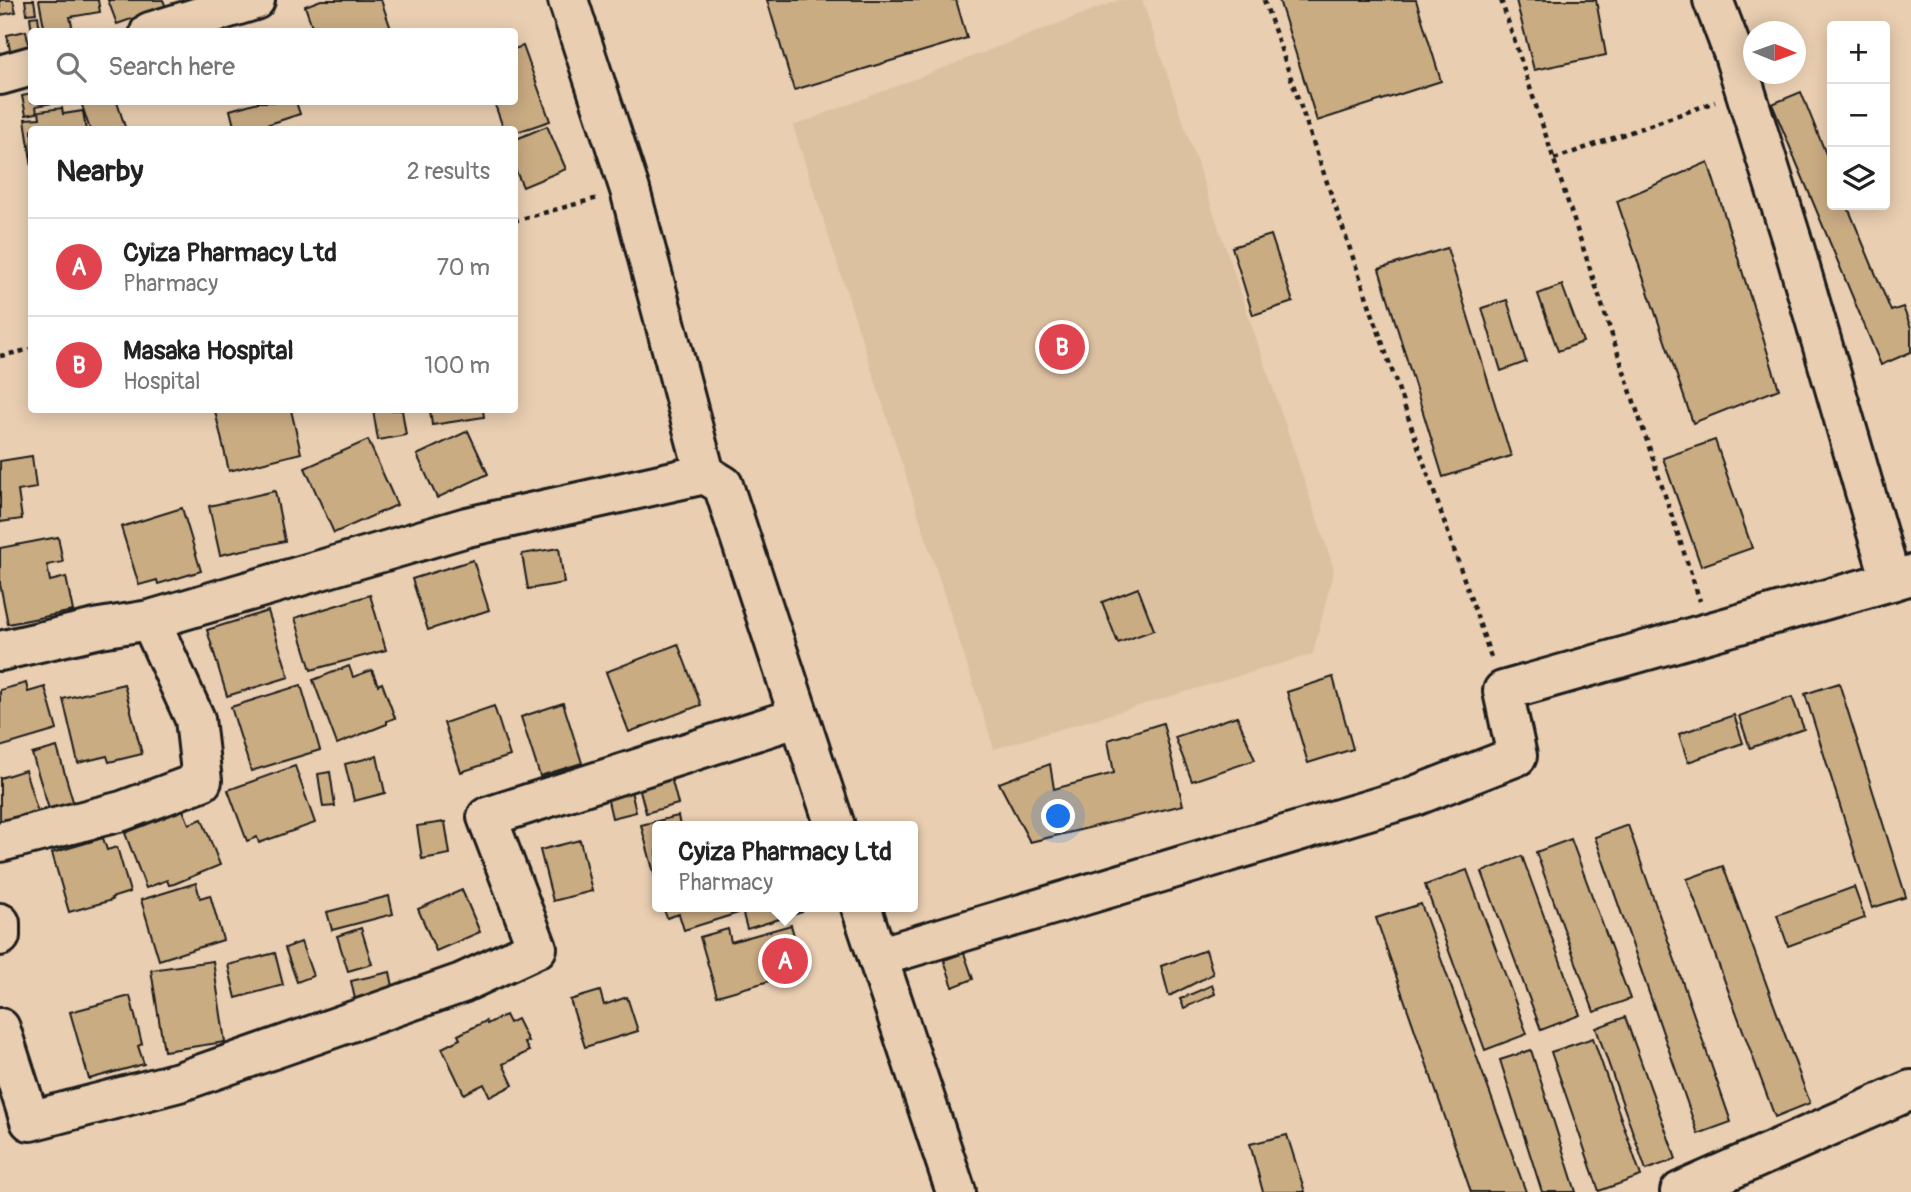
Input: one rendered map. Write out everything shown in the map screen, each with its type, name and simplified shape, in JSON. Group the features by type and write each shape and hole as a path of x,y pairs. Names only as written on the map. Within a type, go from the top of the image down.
{"street":[{"path":"163,28 255,0"},
{"path":"568,0 630,190 705,474 723,485 833,821"},
{"path":"878,957 1412,797 1517,756 1503,691 1901,578 1745,91 1713,0"},
{"path":"0,75 28,67"},
{"path":"0,651 100,628 150,620 467,527 705,474"},
{"path":"0,842 122,811 202,781 195,719 150,620"},
{"path":"0,1028 30,1121 179,1082 462,983 537,948 486,817 799,718"},
{"path":"863,912 956,1192"},
{"path":"0,923 0,936"},
{"path":"1680,1192 1911,1090"}],"path":[{"path":"1264,0 1503,691"},
{"path":"1501,0 1710,632"},
{"path":"1554,159 1745,91"},
{"path":"518,219 630,190"},
{"path":"0,356 28,350"}],"shaded area":[{"path":"1119,0 1142,0 1334,569 1313,654 994,749 793,126"}],"building":[{"path":"0,0 13,0 16,12 0,15"},
{"path":"25,0 34,0 36,13 27,14"},
{"path":"39,0 98,0 100,12 70,17 73,28 44,28"},
{"path":"108,0 163,0 166,7 117,24"},
{"path":"321,0 381,0 391,28 313,28 305,6"},
{"path":"767,0 956,0 967,38 794,90"},
{"path":"1279,0 1416,0 1441,81 1317,121"},
{"path":"1516,0 1596,0 1606,55 1534,70"},
{"path":"38,16 40,28 31,28 30,17"},
{"path":"26,31 28,51 11,55 7,35"},
{"path":"523,46 550,121 518,132 518,126 503,126 495,105 518,105 518,48"},
{"path":"1801,92 1827,157 1827,210 1849,210 1891,311 1903,307 1911,328 1911,352 1881,365 1772,104"},
{"path":"28,95 28,105 42,105 36,106 37,113 26,115 22,96"},
{"path":"82,105 118,105 125,126 89,126"},
{"path":"248,105 297,105 300,114 263,126 234,126 230,110"},
{"path":"62,108 63,114 83,111 85,126 28,126 28,140 25,119 40,118 39,111"},
{"path":"547,126 566,169 523,187 518,176 518,138"},
{"path":"1708,162 1779,389 1693,423 1617,201"},
{"path":"1271,235 1293,302 1253,315 1232,247"},
{"path":"1447,248 1511,456 1443,477 1379,269"},
{"path":"1562,285 1583,342 1558,351 1538,294"},
{"path":"1507,300 1526,362 1501,371 1482,308"},
{"path":"215,413 292,413 301,453 229,471"},
{"path":"374,413 402,413 406,435 378,440"},
{"path":"430,413 483,413 484,417 432,425"},
{"path":"468,431 488,474 437,498 417,455"},
{"path":"368,440 397,505 334,533 305,468"},
{"path":"1715,440 1752,548 1701,566 1663,458"},
{"path":"32,456 36,488 18,491 22,519 0,522 0,461"},
{"path":"275,491 285,541 220,555 209,506"},
{"path":"182,508 201,571 158,584 157,580 139,585 121,527"},
{"path":"58,537 63,562 47,565 50,581 66,577 73,611 8,624 0,584 0,548"},
{"path":"559,548 564,583 528,589 522,554"},
{"path":"473,560 489,610 428,630 412,579"},
{"path":"1138,588 1154,630 1118,643 1102,602"},
{"path":"370,595 386,650 311,670 295,618"},
{"path":"268,611 289,677 227,696 207,630"},
{"path":"678,644 701,705 629,732 606,672"},
{"path":"349,666 353,677 372,670 378,685 382,683 395,718 387,721 387,724 337,744 313,680"},
{"path":"1333,677 1353,749 1308,763 1287,692"},
{"path":"26,683 28,692 45,687 57,730 0,747 0,690"},
{"path":"1839,683 1906,897 1872,908 1805,694"},
{"path":"124,684 142,754 109,762 107,756 78,763 63,699"},
{"path":"301,685 320,750 251,771 231,707"},
{"path":"1792,697 1804,729 1750,748 1739,716"},
{"path":"563,703 582,763 540,776 521,717"},
{"path":"494,706 510,756 461,772 444,723"},
{"path":"1734,715 1743,743 1688,762 1679,734"},
{"path":"1237,716 1255,760 1192,781 1175,737"},
{"path":"1163,723 1183,805 1030,842 999,783 1050,764 1054,789 1114,773 1108,740"},
{"path":"57,747 77,815 53,822 32,754"},
{"path":"377,756 385,793 354,801 345,764"},
{"path":"295,766 315,823 259,843 257,837 247,841 228,790"},
{"path":"668,766 678,804 646,813 636,775"},
{"path":"25,770 39,816 0,827 0,778"},
{"path":"330,772 335,806 323,807 318,774"},
{"path":"629,782 636,812 612,818 605,788"},
{"path":"183,810 189,824 202,819 220,865 174,884 169,885 167,880 146,888 125,833"},
{"path":"678,816 679,821 657,821"},
{"path":"445,822 450,854 422,859 417,826"},
{"path":"652,822 652,866 641,825"},
{"path":"1628,825 1731,1122 1698,1134 1595,837"},
{"path":"103,838 107,850 117,847 130,892 69,912 52,853"},
{"path":"1571,839 1630,999 1594,1012 1536,852"},
{"path":"580,840 592,891 553,901 540,850"},
{"path":"1522,856 1580,1015 1541,1030 1482,872"},
{"path":"1723,866 1810,1103 1775,1117 1687,879"},
{"path":"1467,870 1527,1034 1485,1050 1425,885"},
{"path":"196,883 200,898 210,895 223,940 159,960 141,900"},
{"path":"1854,887 1865,918 1788,946 1777,915"},
{"path":"462,890 480,932 436,951 418,909"},
{"path":"389,896 393,914 332,930 327,912"},
{"path":"1421,904 1526,1192 1471,1192 1376,918"},
{"path":"665,912 738,913 684,930 679,914 667,918"},
{"path":"742,912 802,912 747,929"},
{"path":"791,925 804,971 717,996 700,937 728,929 731,942"},
{"path":"361,928 372,964 348,971 337,936"},
{"path":"301,942 313,976 297,982 285,948"},
{"path":"1206,950 1213,974 1169,996 1161,966"},
{"path":"275,953 283,985 236,998 228,965"},
{"path":"964,953 973,979 953,987 944,960"},
{"path":"213,961 225,1042 164,1051 151,970"},
{"path":"390,972 394,991 355,999 351,981"},
{"path":"1212,985 1215,994 1184,1008 1180,999"},
{"path":"600,991 604,1005 627,997 638,1031 585,1047 570,1000"},
{"path":"130,996 142,1044 138,1046 144,1064 89,1079 70,1012"},
{"path":"505,1015 509,1023 517,1019 528,1041 524,1042 529,1051 503,1064 513,1085 490,1097 484,1084 464,1094 442,1048 460,1039 458,1035"},
{"path":"1625,1017 1676,1159 1646,1170 1596,1028"},
{"path":"1593,1038 1641,1176 1599,1191 1551,1052"},
{"path":"1531,1050 1576,1192 1542,1192 1500,1060"},
{"path":"1287,1135 1305,1192 1263,1192 1250,1144"}],"place":[{"name":"Masaka Hospital","path":"1062,347"},
{"name":"Cyiza Pharmacy Ltd","path":"785,961"}]}
